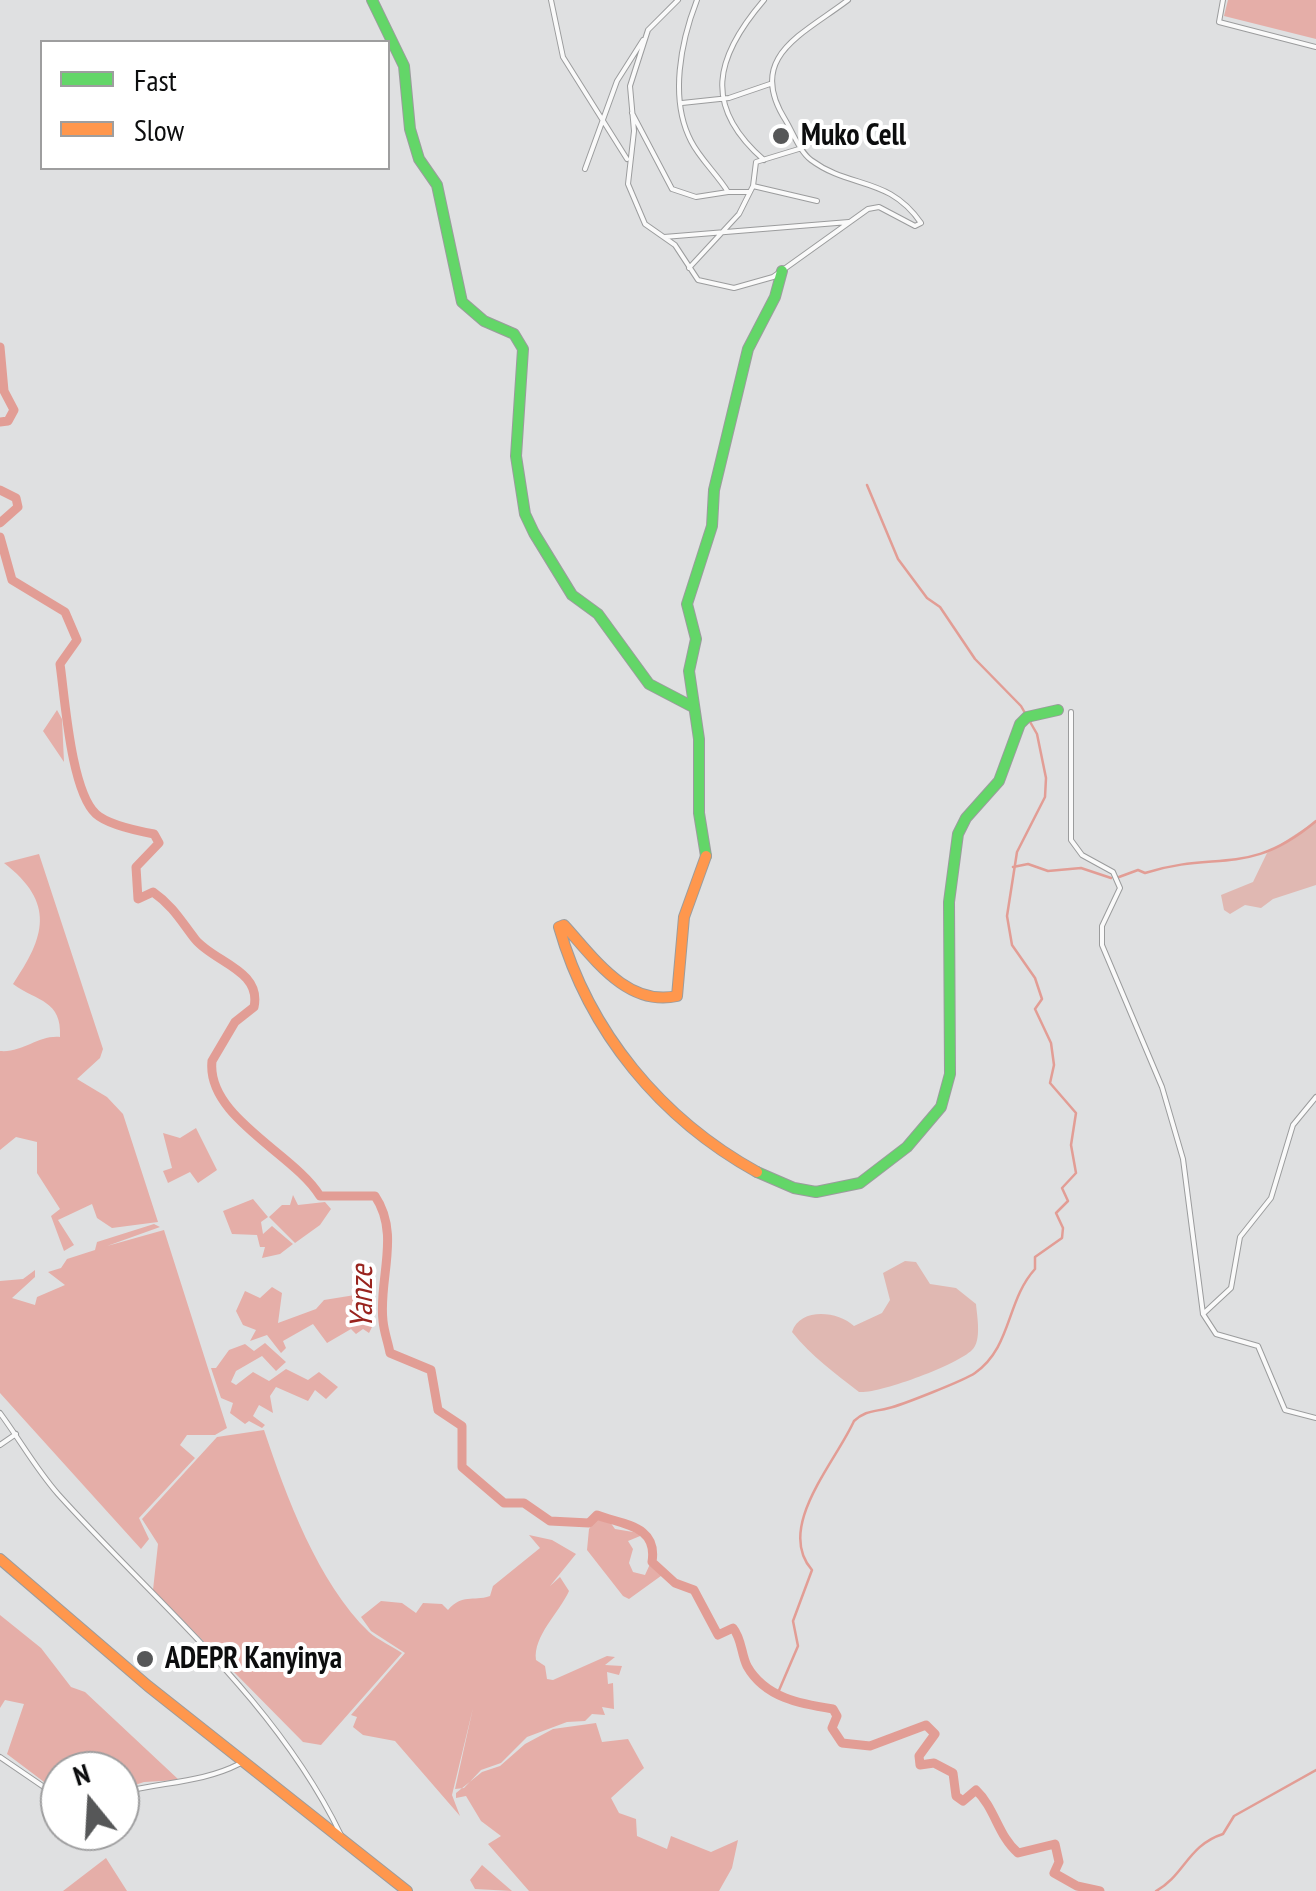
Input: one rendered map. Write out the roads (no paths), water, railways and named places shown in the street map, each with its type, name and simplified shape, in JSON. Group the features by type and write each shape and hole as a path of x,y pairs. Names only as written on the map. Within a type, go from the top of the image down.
{"main road":[{"path":"372,0 404,66 410,129 420,159 437,185 462,302 484,321 514,334 523,348 516,456 525,514 572,595 598,614 649,684 694,708"},
{"path":"782,271 775,297 748,349 714,490 712,526 688,599 696,639 689,671 699,739 699,814 707,852 684,918 686,945 677,996 656,1000 636,992 587,953 560,925 582,992 617,1055 690,1127 734,1159 789,1190 850,1190 889,1166 916,1139 946,1094 949,904 959,829 970,810 998,785 1020,724 1027,717 1058,710"},
{"path":"0,1559 244,1762 341,1834 407,1891"}],"street":[{"path":"552,0 563,57 629,163"},
{"path":"585,169 602,116 646,36 662,12 678,0"},
{"path":"697,0 682,53 682,103 693,145 716,169 728,192"},
{"path":"764,0 730,44 723,60 724,99 738,135 764,160"},
{"path":"646,36 630,86 628,184 634,204 645,224 664,237 706,284 726,289 757,283 782,271 868,208 879,207 909,224 921,221 890,191 813,161 778,108 770,84 774,63 786,46 848,0"},
{"path":"1223,0 1219,22 1316,47"},
{"path":"682,103 724,99 770,84"},
{"path":"632,112 672,188 696,197 750,192"},
{"path":"689,268 727,229 753,186 755,166 802,148"},
{"path":"753,186 817,201"},
{"path":"664,237 850,222"},
{"path":"1072,712 1071,840 1082,855 1114,872 1120,888 1102,926 1102,945 1146,1046 1183,1159 1203,1314 1216,1334 1258,1346 1285,1410 1316,1418"},
{"path":"1203,1314 1231,1288 1240,1236 1271,1198 1294,1125 1316,1097"},
{"path":"0,1413 56,1491 257,1703 307,1770 341,1834"},
{"path":"0,1445 16,1434"},
{"path":"0,1756 40,1784"},
{"path":"140,1789 224,1772 244,1762"}],"waterway":[{"name":"Yanze","path":"0,347 4,391 14,410 8,421 0,422"},
{"path":"777,1695 798,1646 793,1621 812,1570 802,1553 804,1515 854,1421 866,1413 947,1386 975,1373 987,1362 1035,1269 1035,1257 1062,1238 1063,1228 1056,1213 1068,1201 1062,1188 1076,1173 1071,1145 1076,1113 1050,1083 1054,1065 1051,1043 1035,1009 1042,999 1035,978 1012,945 1007,916 1017,852 1045,797 1046,778 1037,734 1021,706 975,659 940,607 927,598 898,559 867,485"},
{"name":"Yanze","path":"0,490 16,498 18,507 0,523"},
{"name":"Yanze","path":"0,537 12,580 65,612 77,640 60,664 70,744 87,802 101,818 154,834 159,843 136,867 138,899 153,892 203,947 251,984 254,1007 235,1022 212,1061 214,1081 223,1100 320,1196 375,1196 387,1226 382,1305 390,1353 431,1370 438,1410 462,1426 462,1467 504,1503 524,1503 550,1521 589,1523 597,1515 636,1528 650,1540 652,1562 675,1583 694,1590 718,1635 733,1628 747,1666 764,1686 796,1702 833,1709 837,1716 832,1728 842,1743 870,1746 926,1725 935,1734 919,1756 920,1765 934,1763 953,1773 956,1796 963,1801 976,1790 1018,1853 1055,1844 1059,1862 1054,1873 1077,1886 1100,1891"},
{"path":"1119,877 1138,870 1145,873 1251,856 1292,839 1316,821"},
{"path":"1013,867 1028,864 1048,871 1081,868 1111,878"},
{"path":"1156,1891 1202,1845 1223,1834 1234,1816 1316,1770"}],"place":[{"name":"Muko Cell","path":"781,136"},
{"name":"ADEPR Kanyinya","path":"145,1659"}]}
